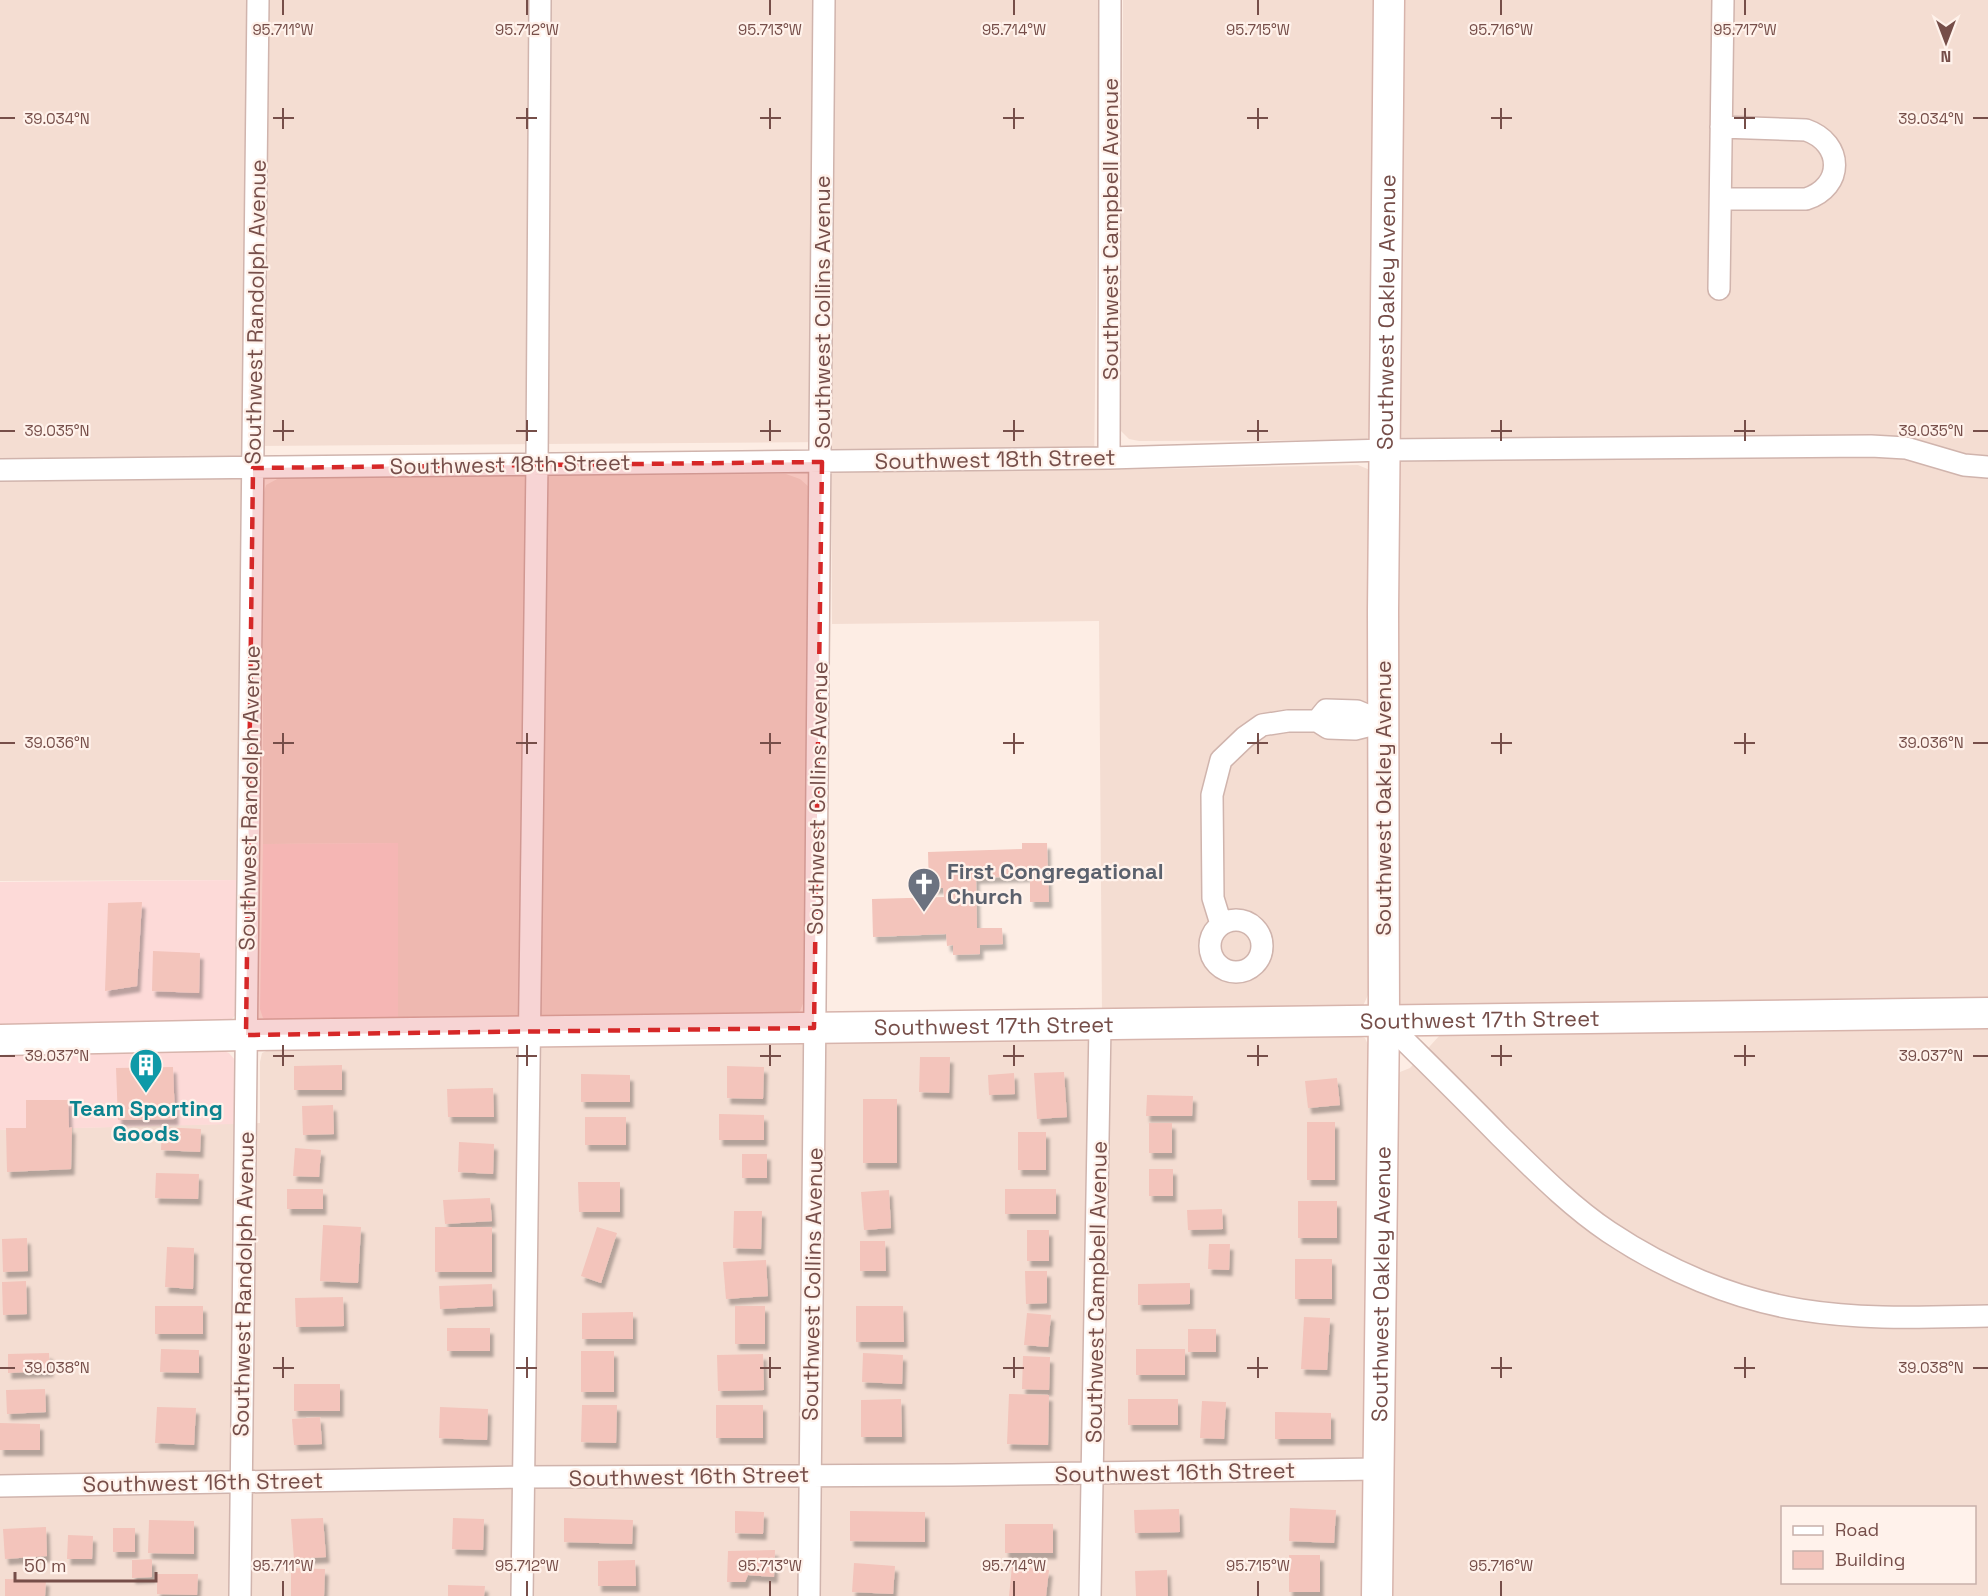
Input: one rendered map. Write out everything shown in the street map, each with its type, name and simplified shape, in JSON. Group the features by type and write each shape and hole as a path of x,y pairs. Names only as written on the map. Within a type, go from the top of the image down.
{"main road":[{"name":"Southwest Oakley Avenue","path":"1377,1596 1384,1020 1383,722 1389,0"},
{"name":"Southwest 17th Street","path":"0,1041 246,1035 1988,1013"}],"street":[{"name":"Southwest Randolph Avenue","path":"240,1596 258,0"},
{"path":"522,1596 537,463 540,0"},
{"name":"Southwest Collins Avenue","path":"809,1596 822,462 824,0"},
{"name":"Southwest Campbell Avenue","path":"1109,458 1110,0"},
{"path":"1719,289 1723,0"},
{"path":"1721,127 1806,130 1816,133 1825,140 1834,159 1831,180 1815,196 1806,199 1721,199"},
{"name":"Southwest 18th Street","path":"0,470 1109,458 1386,450 1893,446 1927,453 1964,465 1988,467"},
{"path":"1221,924 1213,898 1212,795 1221,760 1245,737 1262,725 1287,721 1317,721 1326,710 1357,711 1383,722"},
{"path":"1384,1020 1544,1180 1577,1208 1625,1242 1676,1270 1711,1285 1764,1302 1801,1310 1857,1316 1988,1316"},
{"name":"Southwest Campbell Avenue","path":"1090,1596 1100,1024"},
{"name":"Southwest 16th Street","path":"0,1486 523,1477 1378,1469"}],"highlighted area":[{"path":"822,462 814,1028 246,1035 253,468"}],"shaded area":[{"path":"0,0 1100,0 1094,470 1358,465 1370,470 1374,480 1368,995 1362,1008 1102,1014 1099,621 832,624 831,442 242,446 240,880 0,881"},
{"path":"1123,0 1988,0 1988,1001 1401,1007 1396,1000 1373,430 1367,439 1357,440 1139,441 1129,439 1121,431"},
{"path":"786,474 800,479 809,487 811,498 804,1001 800,1011 789,1018 398,1022 398,843 263,844 263,496 266,485 279,478 294,476"},
{"path":"398,843 398,1022 270,1023 263,1018 260,1009 263,844"},
{"path":"240,880 238,1010 227,1023 0,1029 0,882"},
{"path":"1988,1026 1988,1596 1390,1596 1395,1083 1400,1072 1410,1068 1440,1035 1450,1032"},
{"path":"1354,1035 1365,1038 1369,1047 1363,1596 0,1596 0,1130 260,1123 260,1062 262,1053 271,1049"},
{"path":"219,1049 229,1053 235,1060 234,1124 0,1130 0,1052"}],"building":[{"path":"1022,843 1047,843 1049,902 1030,902 1030,876 976,878 977,928 1002,928 1003,944 980,945 980,954 953,955 953,945 947,946 946,934 873,937 872,899 944,897 943,888 929,888 928,852 1022,849"},
{"path":"142,902 137,986 105,991 108,903"},
{"path":"153,951 200,953 199,993 152,991"},
{"path":"920,1057 950,1057 949,1093 919,1092"},
{"path":"342,1065 342,1090 294,1090 294,1066"},
{"path":"727,1066 764,1067 763,1099 727,1098"},
{"name":"Team Sporting Goods","path":"173,1067 175,1119 118,1120 116,1068"},
{"path":"1064,1072 1067,1117 1037,1119 1034,1073"},
{"path":"1014,1073 1015,1094 989,1095 988,1075"},
{"path":"581,1074 630,1075 630,1102 581,1102"},
{"path":"1337,1078 1340,1105 1308,1108 1305,1081"},
{"path":"493,1088 494,1117 448,1117 447,1089"},
{"path":"1147,1095 1193,1096 1192,1116 1146,1116"},
{"path":"863,1099 897,1099 897,1163 863,1163"},
{"path":"26,1100 68,1100 69,1128 72,1127 71,1169 7,1172 6,1128 26,1128"},
{"path":"333,1105 334,1134 303,1135 302,1106"},
{"path":"719,1114 764,1115 764,1140 719,1140"},
{"path":"585,1117 626,1117 626,1145 585,1145"},
{"path":"1307,1122 1335,1122 1335,1180 1307,1180"},
{"path":"1149,1123 1172,1123 1172,1153 1149,1153"},
{"path":"162,1127 201,1129 200,1152 161,1150"},
{"path":"1018,1132 1046,1132 1046,1170 1018,1170"},
{"path":"459,1142 494,1144 493,1174 458,1172"},
{"path":"295,1148 321,1150 319,1177 293,1176"},
{"path":"742,1154 767,1154 767,1178 742,1178"},
{"path":"1149,1169 1173,1169 1173,1196 1149,1196"},
{"path":"156,1173 199,1174 198,1199 155,1198"},
{"path":"578,1182 620,1182 620,1212 579,1212"},
{"path":"287,1189 323,1189 323,1209 287,1209"},
{"path":"1005,1189 1056,1189 1056,1214 1005,1214"},
{"path":"889,1190 891,1228 864,1230 861,1192"},
{"path":"490,1198 492,1221 445,1224 443,1200"},
{"path":"1298,1201 1337,1201 1337,1238 1298,1238"},
{"path":"1222,1209 1223,1229 1188,1230 1187,1210"},
{"path":"734,1211 762,1211 761,1249 733,1248"},
{"path":"323,1225 361,1227 358,1283 320,1281"},
{"path":"435,1227 492,1227 492,1272 435,1272"},
{"path":"597,1227 617,1233 601,1283 581,1276"},
{"path":"1027,1230 1049,1230 1049,1261 1027,1261"},
{"path":"27,1238 28,1271 3,1272 2,1239"},
{"path":"860,1241 885,1241 886,1271 860,1271"},
{"path":"1209,1244 1230,1244 1229,1270 1208,1269"},
{"path":"167,1247 194,1248 193,1289 165,1287"},
{"path":"1295,1259 1332,1259 1332,1299 1295,1299"},
{"path":"766,1260 768,1296 726,1299 723,1262"},
{"path":"1025,1271 1047,1271 1047,1303 1026,1304"},
{"path":"26,1281 27,1314 3,1315 2,1282"},
{"path":"1190,1283 1190,1304 1138,1305 1138,1284"},
{"path":"492,1284 493,1306 440,1309 439,1286"},
{"path":"343,1297 344,1326 296,1327 295,1298"},
{"path":"155,1306 203,1306 203,1334 155,1334"},
{"path":"735,1306 765,1306 765,1344 735,1344"},
{"path":"856,1306 903,1306 904,1342 856,1342"},
{"path":"633,1312 633,1339 582,1339 582,1313"},
{"path":"1027,1313 1051,1315 1048,1347 1024,1345"},
{"path":"1304,1317 1330,1318 1327,1370 1301,1369"},
{"path":"447,1328 490,1328 490,1351 447,1351"},
{"path":"1188,1329 1216,1329 1216,1352 1188,1352"},
{"path":"161,1349 199,1350 199,1373 160,1372"},
{"path":"1136,1349 1185,1349 1185,1375 1136,1375"},
{"path":"581,1351 614,1351 614,1392 581,1392"},
{"path":"49,1353 50,1371 8,1373 8,1354"},
{"path":"863,1353 903,1355 902,1384 862,1382"},
{"path":"763,1354 764,1390 718,1391 717,1355"},
{"path":"1023,1356 1050,1357 1049,1390 1022,1389"},
{"path":"294,1384 340,1384 340,1411 294,1411"},
{"path":"45,1389 46,1412 7,1414 6,1390"},
{"path":"1009,1394 1049,1395 1048,1445 1007,1444"},
{"path":"901,1399 902,1437 861,1437 861,1400"},
{"path":"1128,1399 1178,1399 1178,1425 1128,1425"},
{"path":"1202,1401 1226,1402 1224,1439 1200,1438"},
{"path":"582,1405 617,1405 616,1443 581,1442"},
{"path":"716,1405 763,1405 763,1438 716,1438"},
{"path":"157,1407 196,1408 194,1445 155,1443"},
{"path":"440,1407 488,1409 487,1440 439,1438"},
{"path":"1275,1412 1331,1413 1331,1439 1275,1439"},
{"path":"320,1417 322,1444 294,1445 292,1419"},
{"path":"0,1423 40,1424 40,1450 0,1450"},
{"path":"1290,1508 1336,1510 1334,1543 1289,1541"},
{"path":"1179,1509 1180,1532 1135,1533 1134,1510"},
{"path":"735,1511 764,1512 763,1534 735,1533"},
{"path":"850,1511 925,1512 925,1542 850,1541"},
{"path":"323,1518 326,1557 294,1559 291,1519"},
{"path":"453,1518 484,1519 483,1550 452,1549"},
{"path":"564,1518 633,1520 632,1544 564,1542"},
{"path":"149,1520 194,1521 194,1554 148,1553"},
{"path":"1005,1524 1053,1524 1053,1553 1005,1553"},
{"path":"46,1527 47,1556 5,1559 3,1529"},
{"path":"113,1528 135,1528 135,1552 113,1552"},
{"path":"68,1535 93,1536 92,1559 67,1559"},
{"path":"775,1550 774,1577 748,1575 745,1582 727,1582 728,1551"},
{"path":"1289,1555 1320,1555 1320,1592 1289,1592"},
{"path":"152,1559 152,1577 132,1578 132,1560"},
{"path":"635,1560 636,1586 598,1586 598,1561"},
{"path":"854,1563 895,1566 893,1594 852,1592"},
{"path":"1012,1566 1049,1570 1046,1596 1009,1596"},
{"path":"291,1568 325,1569 324,1596 291,1596"},
{"path":"1167,1570 1168,1596 1136,1596 1135,1571"},
{"path":"157,1574 198,1574 197,1595 157,1594"},
{"path":"5,1579 46,1580 45,1596 5,1596"},
{"path":"448,1585 485,1586 484,1596 448,1596"}],"place":[{"name":"First Congregational Church","path":"924,913"},
{"name":"Team Sporting Goods","path":"146,1094"}]}
